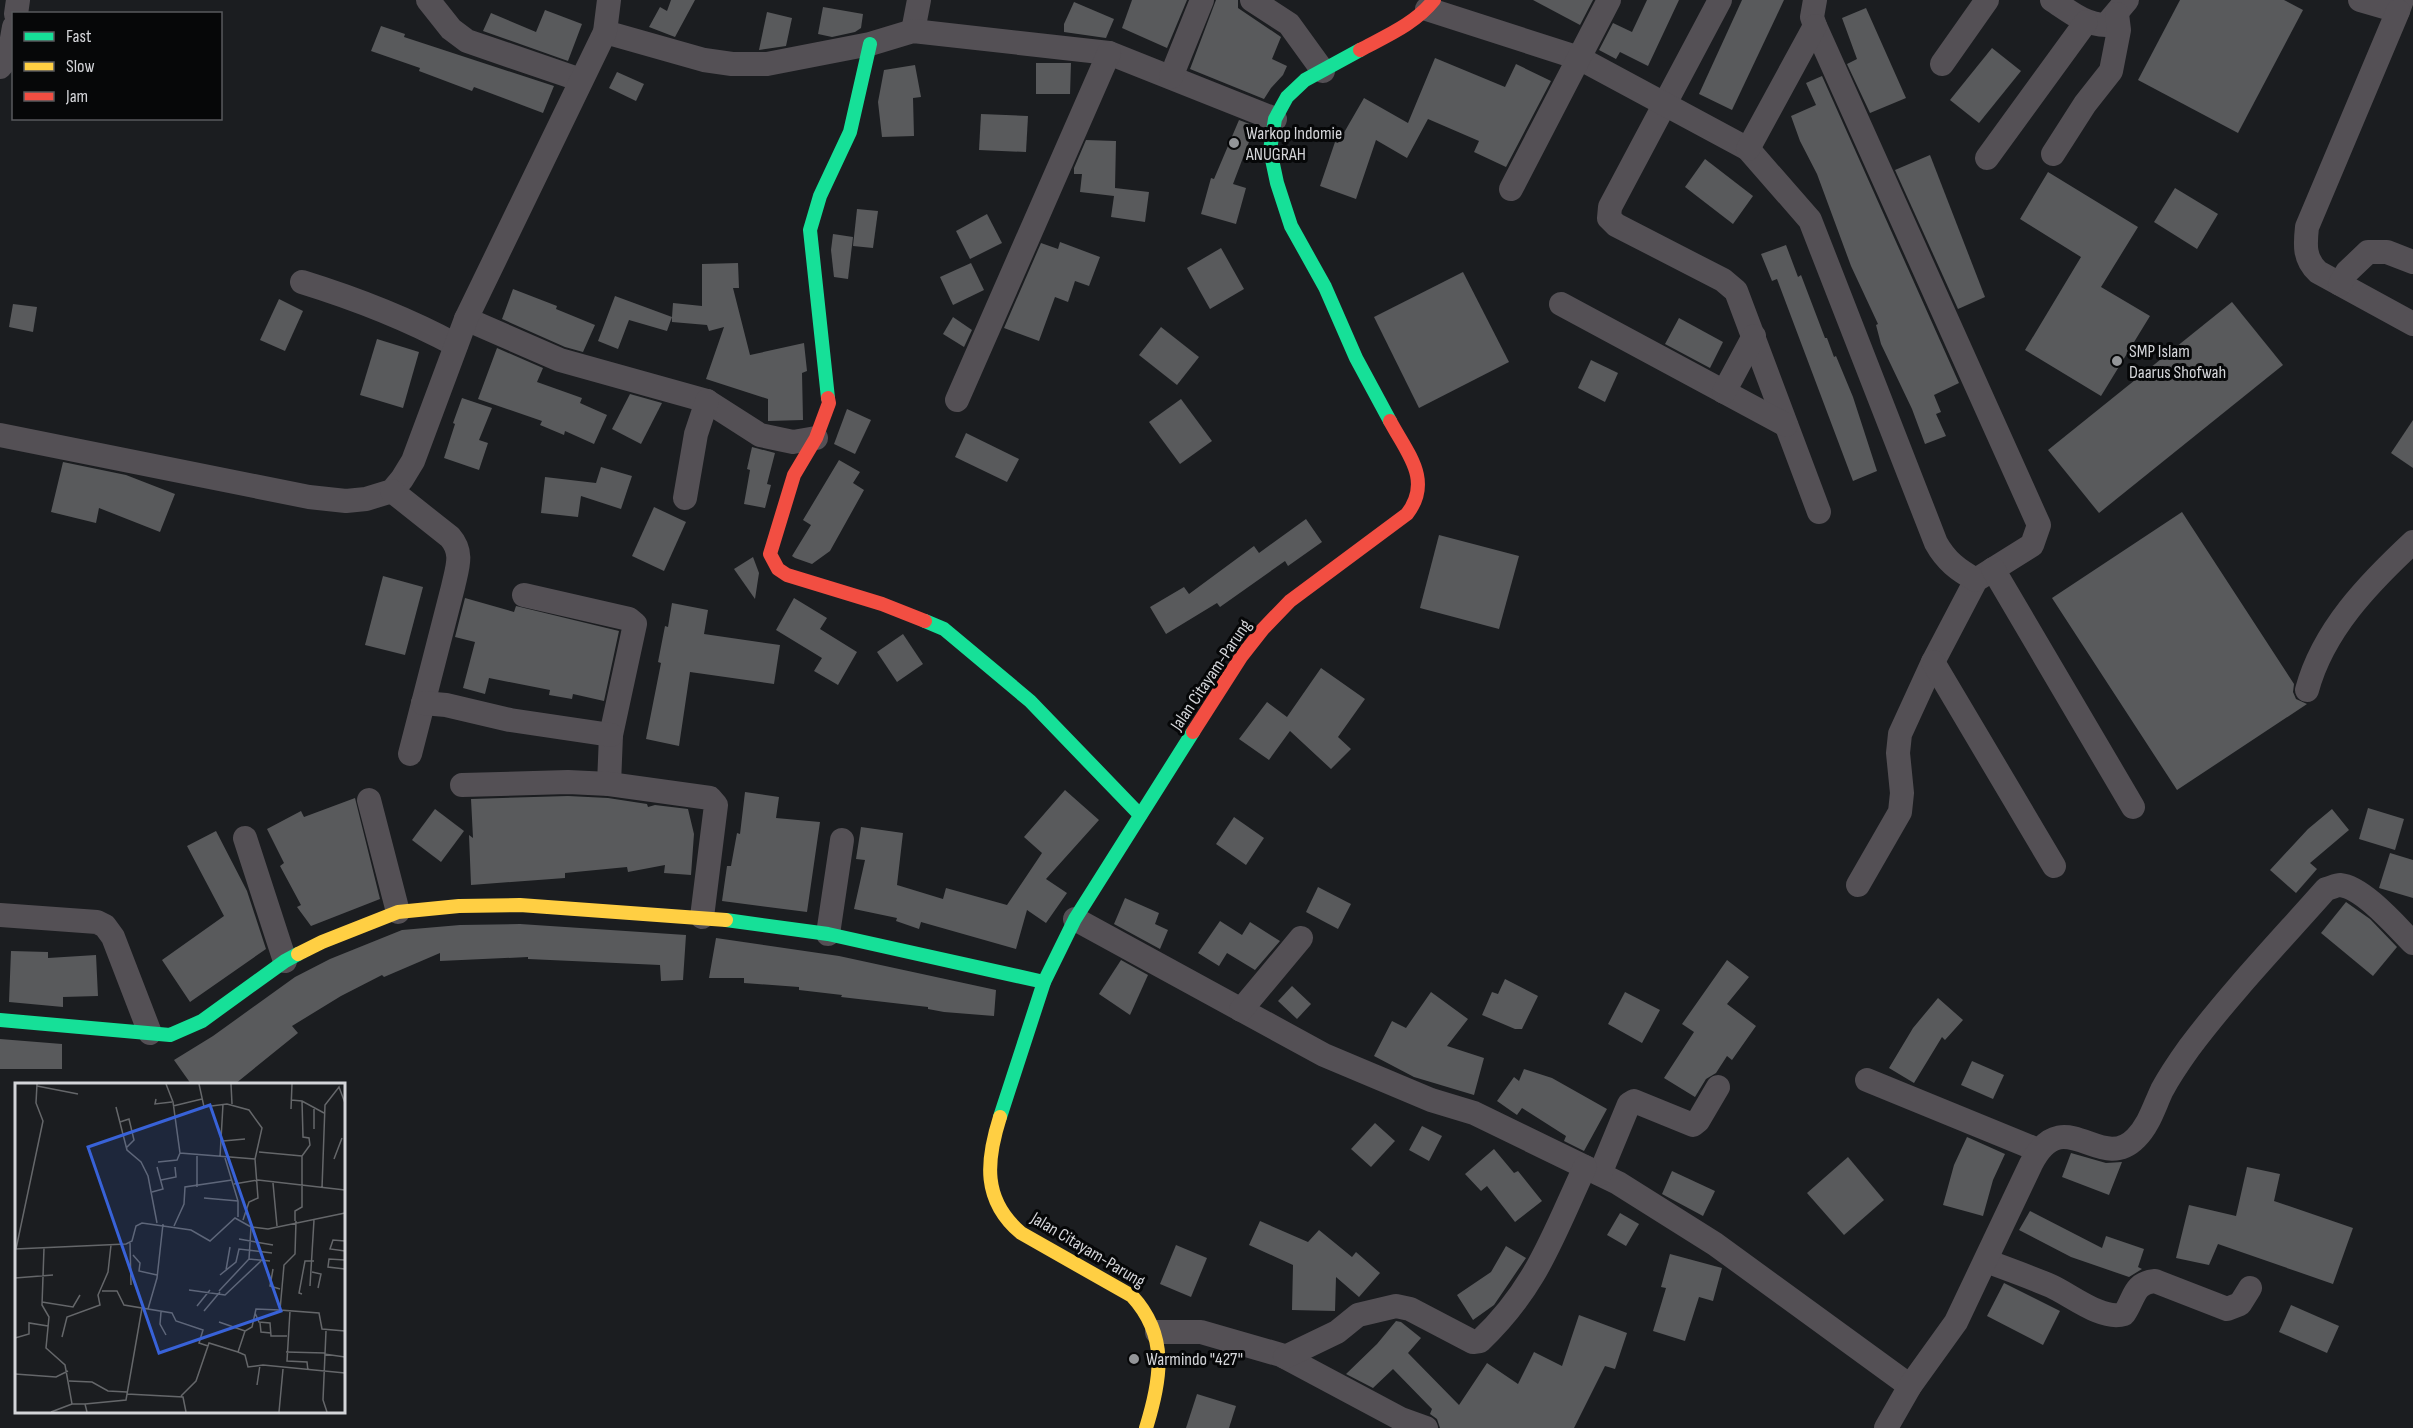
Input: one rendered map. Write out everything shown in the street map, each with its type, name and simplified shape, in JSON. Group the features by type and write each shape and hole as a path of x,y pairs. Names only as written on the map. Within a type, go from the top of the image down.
{"street":[{"path":"429,0 451,29 467,41 581,80"},
{"path":"0,435 309,497 346,501 366,499 392,491 413,461 466,319 605,32 609,0"},
{"path":"913,31 919,0"},
{"path":"1171,77 1202,0"},
{"path":"1252,0 1290,24 1323,70"},
{"path":"1511,189 1609,0"},
{"path":"1720,0 1666,106 1610,207 1609,218 1616,225 1731,285 1736,291 1819,512"},
{"path":"1815,0 1812,17 1815,26 2039,525 2032,545 1985,574 1934,662 1900,734 1898,753 1902,793 1900,812 1858,885"},
{"path":"1942,64 1987,0"},
{"path":"2052,0 2086,22 2095,25 2106,25 2122,7"},
{"path":"2360,0 2400,5 2307,227 2306,256 2311,266 2413,324"},
{"path":"1431,4 1579,58 1748,149 1810,220 1936,543 1944,558 1956,569 1985,574 2133,807"},
{"name":"Jalan Citayam-Parung","path":"1146,1428 1157,1386 1157,1332 1144,1306 1132,1296 1021,1233 1008,1222 993,1194 989,1176 994,1136 1044,982 1075,919 1241,657 1263,629 1290,601 1407,514 1419,492 1419,476 1356,357 1325,287 1291,226 1276,183 1270,150 1275,119 1287,97 1305,80 1402,28 1431,4"},
{"path":"2053,154 2085,104 2111,71 2122,7"},
{"path":"1987,158 2086,22"},
{"path":"1748,149 1815,26"},
{"path":"605,32 704,60 732,64 767,64 870,44 913,31 1109,53 1275,119"},
{"path":"0,67 10,51 12,39"},
{"path":"870,44 847,142 818,199 810,230 829,403 816,438 794,475 770,554 778,569 787,575 822,588 882,604 944,629 1030,700 1140,815"},
{"path":"957,400 1109,53"},
{"path":"2340,284 2347,272 2368,252 2386,252 2413,262"},
{"path":"302,282 416,323 456,345"},
{"path":"1560,304 1785,425"},
{"path":"466,319 560,360 593,367 707,401 760,435 793,442 816,438"},
{"path":"1724,392 1754,336"},
{"path":"685,498 696,434 707,401"},
{"path":"392,491 458,546 459,561 410,754"},
{"path":"2307,690 2319,659 2339,623 2361,594 2413,542"},
{"path":"524,595 629,619 635,624 611,735 609,784"},
{"path":"1934,662 2054,866"},
{"path":"423,703 446,705 510,720 611,735"},
{"path":"462,785 535,781 609,784 710,798 716,805 702,917"},
{"path":"369,800 398,912"},
{"path":"244,838 285,961"},
{"path":"828,934 842,840"},
{"path":"1886,1428 1910,1386 1956,1322 2038,1150 2049,1140 2063,1136 2116,1149 2126,1146 2135,1139 2144,1128 2168,1080 2191,1046 2226,1001 2326,889 2338,885 2351,888 2363,896 2413,943"},
{"path":"0,1020 170,1035 202,1021 285,961 322,942 398,912 459,906 519,905 702,917 828,934 1044,982"},
{"path":"0,915 97,922 105,926 113,937 150,1033"},
{"path":"1075,919 1324,1055 1431,1100 1474,1113 1593,1170 1715,1244 1910,1386"},
{"path":"1241,1010 1301,938"},
{"path":"1867,1080 2038,1150"},
{"path":"1285,1357 1337,1332 1358,1315 1396,1306 1410,1309 1473,1342 1480,1341 1511,1310 1541,1263 1629,1104 1634,1101 1640,1102 1693,1125 1698,1121 1718,1087"},
{"path":"1986,1261 2054,1287 2090,1308 2116,1315 2124,1314 2138,1287 2146,1282 2155,1281 2227,1309 2240,1304 2250,1288"},
{"path":"1157,1332 1201,1332 1285,1357 1401,1419 1426,1428"}],"building":[{"path":"671,0 695,0 675,37 649,27 660,7 667,11"},
{"path":"1132,0 1187,0 1167,48 1122,28"},
{"path":"1216,0 1238,0 1238,8 1281,37 1272,59 1287,66 1283,75 1264,99 1190,69"},
{"path":"1533,0 1593,0 1580,25"},
{"path":"1647,0 1679,0 1648,66 1620,52 1616,59 1599,50 1613,23 1632,32"},
{"path":"1742,0 1784,0 1732,110 1699,94"},
{"path":"2180,0 2284,0 2303,10 2238,133 2138,80"},
{"path":"1074,2 1114,19 1106,38 1064,32 1064,24"},
{"path":"823,7 863,14 861,28 855,32 832,37 818,34"},
{"path":"1866,8 1906,98 1870,113 1847,64 1857,59 1842,18"},
{"path":"545,10 582,24 568,61 483,31 491,13 536,32"},
{"path":"767,12 792,18 786,46 759,50"},
{"path":"381,26 405,34 404,37 554,86 543,113 474,87 472,91 419,71 420,68 371,51"},
{"path":"1992,48 2021,71 1979,123 1950,100"},
{"path":"1435,58 1505,87 1516,64 1551,81 1506,167 1474,152 1479,141 1428,119 1407,158 1376,140 1356,199 1320,186 1335,142 1338,143 1364,98 1408,123"},
{"path":"1036,63 1071,63 1070,94 1036,94"},
{"path":"915,65 921,97 913,98 914,136 882,137 878,102 884,70"},
{"path":"617,72 644,84 636,101 609,88"},
{"path":"1822,76 1959,383 1934,395 1941,412 1936,414 1946,436 1925,444 1912,409 1881,344 1876,325 1878,324 1851,266 1817,174 1800,141 1791,116 1816,105 1806,83"},
{"path":"981,114 1028,116 1026,152 979,150"},
{"path":"1239,120 1255,126 1233,184 1246,188 1236,224 1201,214 1211,178 1214,179"},
{"path":"1086,140 1116,141 1115,188 1149,192 1145,222 1111,217 1114,196 1080,192 1082,174 1074,174 1074,168"},
{"path":"1930,155 1985,297 1958,309 1895,170"},
{"path":"1705,159 1753,196 1733,224 1685,187"},
{"path":"2048,172 2138,227 2101,287 2150,316 2101,396 2025,350 2081,257 2020,219"},
{"path":"2175,188 2218,214 2197,249 2154,222"},
{"path":"857,209 878,211 873,248 853,246"},
{"path":"987,214 1002,243 970,259 956,231"},
{"path":"833,234 853,237 848,279 834,277 831,250"},
{"path":"1060,242 1100,257 1089,286 1075,281 1068,302 1055,297 1039,341 1004,328 1041,243 1058,249"},
{"path":"1786,245 1798,277 1801,275 1825,338 1827,338 1834,357 1836,356 1853,397 1877,471 1853,481 1777,279 1772,281 1761,254"},
{"path":"1221,248 1244,289 1210,309 1187,268"},
{"path":"738,263 739,288 733,288 750,355 804,343 807,371 802,373 803,420 768,421 768,399 706,379 724,327 709,331 707,325 672,322 673,303 702,306 702,264"},
{"path":"971,263 984,290 953,305 940,277"},
{"path":"1463,272 1509,362 1419,408 1374,317"},
{"path":"513,289 557,306 556,309 595,325 583,352 565,347 502,319"},
{"path":"615,296 672,317 667,331 629,320 618,349 598,341"},
{"path":"279,299 303,311 285,351 260,340"},
{"path":"2232,302 2283,365 2099,513 2048,450"},
{"path":"13,304 37,307 33,332 9,327"},
{"path":"953,317 972,330 964,347 943,334"},
{"path":"1679,318 1723,342 1710,368 1665,344"},
{"path":"1161,327 1199,357 1177,385 1139,355"},
{"path":"377,339 419,352 403,408 360,395"},
{"path":"497,348 543,368 537,382 582,398 580,403 607,415 594,444 565,431 564,435 540,425 542,421 478,399"},
{"path":"1591,360 1618,373 1605,402 1578,388"},
{"path":"630,394 662,403 641,444 612,429"},
{"path":"462,398 492,408 479,440 488,443 479,470 444,458"},
{"path":"1181,399 1212,441 1180,464 1149,422"},
{"path":"847,409 871,420 855,454 834,444"},
{"path":"2413,420 2413,468 2391,453"},
{"path":"966,433 1019,459 1007,482 955,457"},
{"path":"752,447 775,453 767,484 771,485 765,508 744,504 750,470 747,469"},
{"path":"839,460 860,472 853,483 864,490 830,551 812,564 792,556 811,525 803,520"},
{"path":"63,462 126,475 175,494 160,532 99,508 96,523 51,512"},
{"path":"601,467 632,476 621,509 581,496 578,517 541,513 545,477 596,483"},
{"path":"654,507 686,522 664,571 632,556"},
{"path":"2182,512 2294,684 2293,692 2296,699 2307,704 2177,790 2052,598"},
{"path":"1306,519 1322,542 1288,566 1285,561 1220,607 1217,603 1166,634 1150,607 1184,587 1189,594 1254,546 1259,553"},
{"path":"1439,535 1519,556 1499,629 1420,608"},
{"path":"753,557 759,573 755,599 734,569"},
{"path":"383,576 423,587 405,655 365,645"},
{"path":"465,598 514,612 516,606 619,631 604,701 573,694 572,699 549,695 550,690 489,678 485,694 463,688 475,642 455,637"},
{"path":"794,598 827,618 820,629 857,652 838,685 814,671 822,658 776,630"},
{"path":"672,603 708,610 704,634 780,645 774,684 690,672 679,746 646,739 661,663 658,662"},
{"path":"903,634 923,664 897,682 877,652"},
{"path":"1321,668 1365,699 1338,737 1351,749 1331,769 1290,731 1269,760 1239,739 1267,702 1287,717"},
{"path":"1065,790 1099,820 1046,879 1067,893 1046,923 1027,910 1016,949 921,922 919,929 896,921 897,918 854,909 865,860 856,859 861,827 903,833 897,885 943,899 946,888 1007,905 1042,853 1024,837"},
{"path":"745,792 779,797 776,818 820,822 807,912 722,901 727,866 731,866 737,833 740,834"},
{"path":"568,796 608,798 647,804 648,807 655,805 688,809 694,834 691,875 664,873 665,865 628,872 627,867 565,873 565,878 471,885 469,835 473,838 471,799"},
{"path":"355,798 380,899 311,926 297,907 301,905 280,866 284,863 267,829 301,811 304,817"},
{"path":"2368,808 2404,819 2395,850 2359,839"},
{"path":"435,809 464,831 441,862 412,840"},
{"path":"2332,809 2349,830 2310,863 2317,869 2296,893 2270,870 2308,829"},
{"path":"1234,817 1264,838 1246,865 1216,844"},
{"path":"216,831 247,891 266,949 190,1002 162,960 224,916 187,846"},
{"path":"2390,853 2413,860 2413,898 2379,888"},
{"path":"1318,887 1351,904 1338,929 1306,912"},
{"path":"1125,898 1159,913 1155,924 1168,930 1160,949 1114,924"},
{"path":"2346,902 2370,919 2397,947 2373,976 2321,933"},
{"path":"1220,921 1242,935 1250,922 1280,941 1255,970 1227,953 1219,966 1198,953"},
{"path":"520,924 686,935 683,980 661,981 660,965 528,959 528,957 440,961 440,953 384,977 382,975 341,996 292,1026 298,1033 236,1083 190,1083 174,1060 213,1036 295,977 330,959 402,930 460,925"},
{"path":"716,938 839,956 996,990 994,1016 944,1012 928,1009 928,1007 841,997 842,995 799,990 799,987 744,983 744,978 709,978"},
{"path":"11,951 48,952 48,958 96,955 98,996 63,997 63,1007 9,1002"},
{"path":"1121,960 1148,975 1130,1015 1099,994"},
{"path":"1727,960 1749,977 1727,1004 1756,1026 1732,1060 1727,1056 1716,1073 1706,1079 1695,1097 1664,1078 1694,1032 1682,1024"},
{"path":"1505,979 1538,996 1522,1029 1515,1029 1482,1015 1492,992 1498,994"},
{"path":"1292,986 1311,1004 1297,1019 1278,1001"},
{"path":"1431,992 1468,1019 1447,1046 1484,1058 1474,1095 1414,1077 1374,1056 1392,1021 1406,1028"},
{"path":"1625,992 1660,1010 1642,1043 1608,1024"},
{"path":"1938,998 1963,1020 1945,1040 1942,1037 1914,1083 1889,1068 1913,1028"},
{"path":"0,1039 62,1044 62,1069 0,1069"},
{"path":"1972,1061 2004,1075 1993,1099 1961,1085"},
{"path":"1524,1069 1552,1078 1607,1109 1584,1151 1564,1141 1566,1136 1522,1108 1517,1115 1497,1101 1514,1077 1519,1081"},
{"path":"1375,1123 1395,1141 1371,1167 1351,1149"},
{"path":"1422,1126 1442,1136 1429,1161 1409,1150"},
{"path":"1967,1137 2005,1154 1993,1180 1983,1216 1943,1205 1954,1165"},
{"path":"1494,1149 1514,1173 1518,1171 1542,1201 1515,1222 1487,1186 1481,1191 1465,1174"},
{"path":"2071,1153 2106,1163 2122,1162 2109,1195 2062,1177"},
{"path":"1848,1157 1884,1200 1844,1235 1807,1193"},
{"path":"2247,1167 2280,1174 2274,1201 2353,1228 2333,1284 2218,1244 2209,1265 2176,1258 2189,1205 2236,1216"},
{"path":"1672,1171 1715,1191 1703,1216 1662,1194"},
{"path":"2030,1211 2102,1248 2106,1236 2144,1249 2138,1267 2142,1269 2129,1277 2071,1257 2019,1230"},
{"path":"1620,1213 1639,1224 1626,1246 1607,1235"},
{"path":"1260,1221 1308,1242 1319,1230 1352,1257 1356,1252 1380,1273 1359,1297 1336,1277 1335,1311 1292,1310 1293,1265 1249,1245"},
{"path":"1176,1245 1207,1258 1191,1297 1160,1284"},
{"path":"1506,1246 1526,1258 1494,1305 1473,1320 1457,1295 1491,1272"},
{"path":"1670,1254 1722,1268 1713,1301 1699,1297 1685,1341 1653,1331 1666,1288 1661,1287"},
{"path":"2004,1283 2060,1311 2043,1345 1987,1316"},
{"path":"2291,1305 2339,1326 2327,1353 2279,1332"},
{"path":"1579,1315 1627,1333 1615,1369 1605,1366 1574,1428 1440,1428 1437,1419 1430,1414 1432,1409 1393,1369 1373,1388 1346,1374 1377,1344 1396,1321 1401,1322 1421,1338 1408,1353 1459,1405 1487,1363 1518,1384 1534,1352 1562,1366"},
{"path":"1197,1394 1236,1406 1229,1428 1186,1428"}],"traffic: fast":[{"path":"828,398 810,230 820,196 850,132 870,44"},
{"path":"1360,50 1305,80 1287,97 1275,119 1270,150 1277,183 1291,226 1325,287 1356,358 1390,421"},
{"path":"925,621 944,629 1030,701 1140,815"},
{"path":"1000,1117 1044,982 1075,919 1193,732"},
{"path":"726,920 828,934 1044,982"},
{"path":"0,1020 170,1035 202,1021 298,954"}],"traffic: slow":[{"path":"298,954 398,912 459,906 520,905 726,920"},
{"path":"1000,1117 992,1149 991,1179 999,1207 1008,1220 1021,1233 1132,1296 1144,1311 1152,1327 1157,1343 1158,1376 1146,1428"}],"traffic: jam":[{"path":"1360,50 1409,23 1434,0"},
{"path":"828,398 829,403 816,438 794,475 770,554 778,569 787,575 882,604 925,621"},
{"path":"1193,732 1241,657 1263,629 1290,601 1407,514 1418,490 1418,478 1410,456 1390,421"}],"place":[{"name":"Warkop Indomie ANUGRAH","path":"1234,143"},
{"name":"SMP Islam Daarus Shofwah","path":"2117,361"},
{"name":"Warmindo \"427\"","path":"1134,1359"}]}
